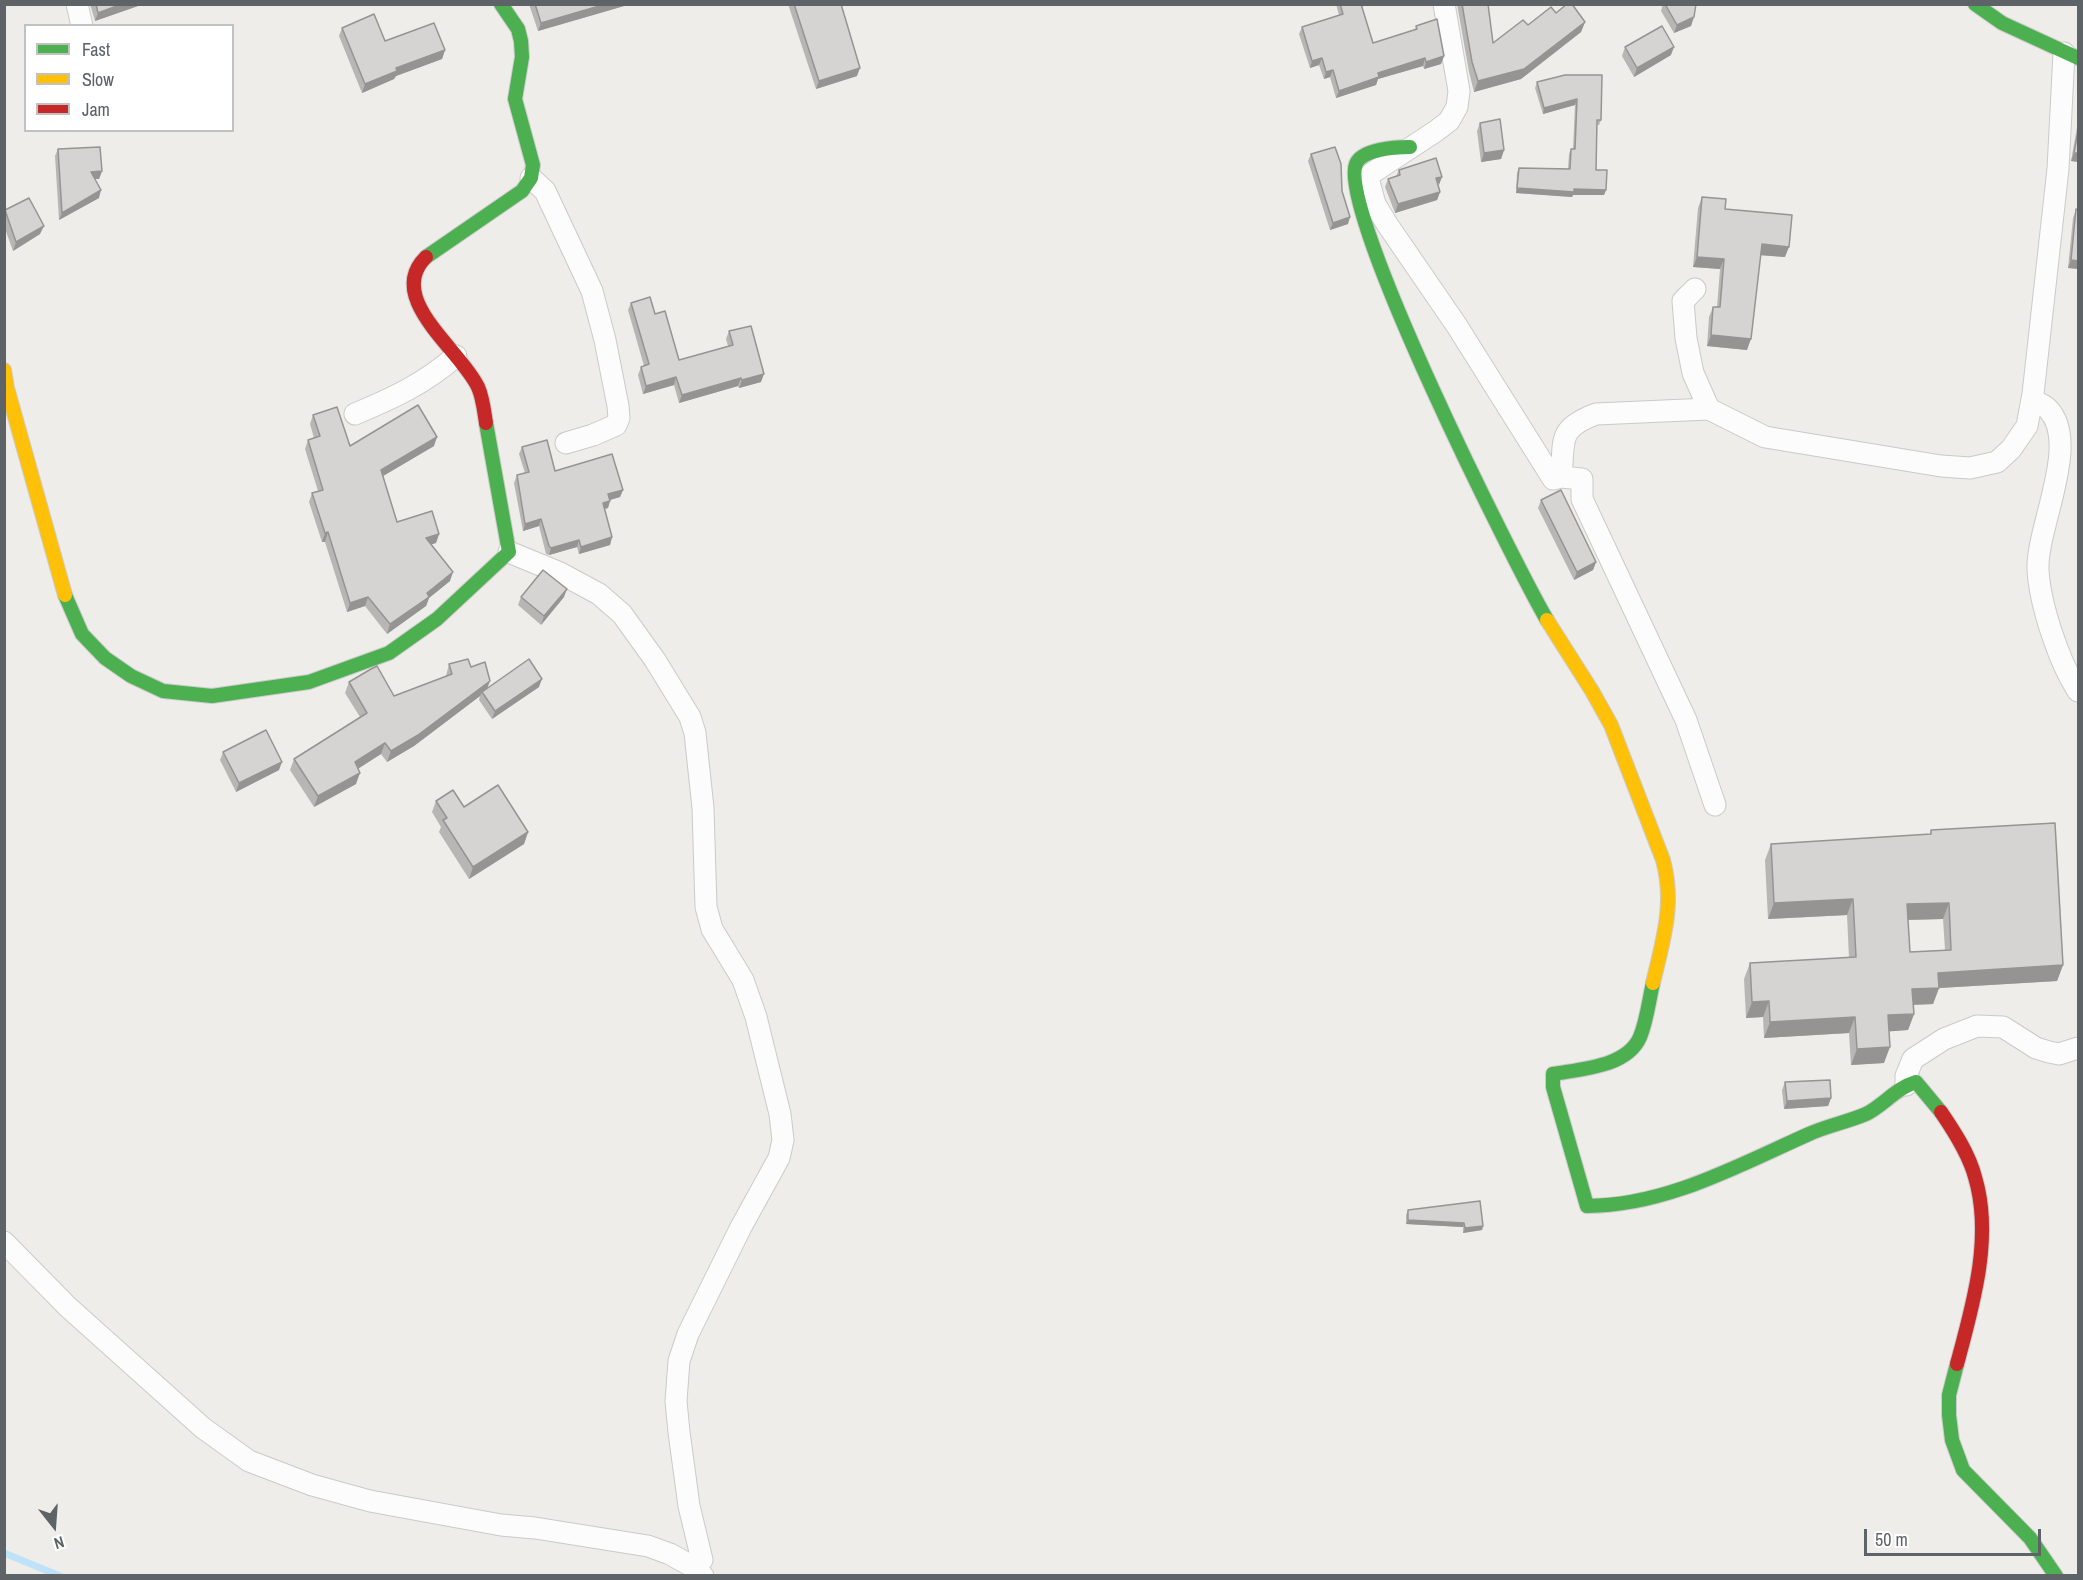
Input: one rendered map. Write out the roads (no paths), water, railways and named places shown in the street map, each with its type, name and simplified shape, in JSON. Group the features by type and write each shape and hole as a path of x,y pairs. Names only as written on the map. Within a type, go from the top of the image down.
{"street":[{"path":"77,4 82,24"},
{"path":"501,4 518,29 521,41 522,57 515,99 533,165 531,178 522,191 427,256 415,270 412,281 428,322 477,384 482,398 509,552"},
{"path":"1444,4 1460,99 1449,121 1372,173 1368,178 1376,204 1387,224 1457,326 1553,478 1582,479 1582,500 1686,720 1715,804"},
{"path":"1561,477 1562,452 1566,433 1581,420 1596,414 1709,409 1765,437 1941,466 1970,468 1997,462 2011,449 2027,426 2032,400 2071,55 2002,23 1975,4"},
{"path":"1410,147 1390,146 1366,155 1358,160 1353,168 1357,201 1376,260 1504,541 1546,619 1606,716 1662,854 1669,886 1669,903 1660,952 1644,1019 1635,1045 1630,1051 1600,1064 1553,1074 1552,1088 1587,1206 1650,1198 1710,1179 1813,1132 1867,1113 1906,1085 1916,1082 1944,1114 1970,1164 1980,1196 1981,1232 1978,1271 1949,1395 1953,1440 1964,1470 2030,1538 2056,1575"},
{"path":"531,178 545,191 592,291 606,340 620,418 616,425 566,443"},
{"path":"1695,289 1683,301 1686,338 1693,373 1709,409"},
{"path":"354,414 405,393 437,373 456,356"},
{"path":"4,370 67,602 82,634 105,658 131,676 163,691 212,696 255,690 309,682 368,661 389,652 437,619 509,552"},
{"path":"2032,400 2047,408 2053,416 2061,443 2059,467 2041,541 2038,569 2042,594 2060,658 2079,691"},
{"path":"4,1242 68,1307 194,1421 249,1461 312,1485 370,1501 501,1525 536,1528 648,1546 670,1554 697,1569 702,1568 689,1506 679,1432 676,1401 679,1361 688,1334 741,1227 779,1158 783,1140 780,1114 756,1017 743,980 712,929 706,908 703,808 695,733 690,717 656,660 622,614 599,594 560,573 509,552"},
{"path":"1906,1085 1906,1076 1913,1059 1944,1039 1977,1026 2003,1027 2036,1048 2049,1052 2059,1054 2079,1048"}],"waterway":[{"path":"4,1553 60,1576"}]}
